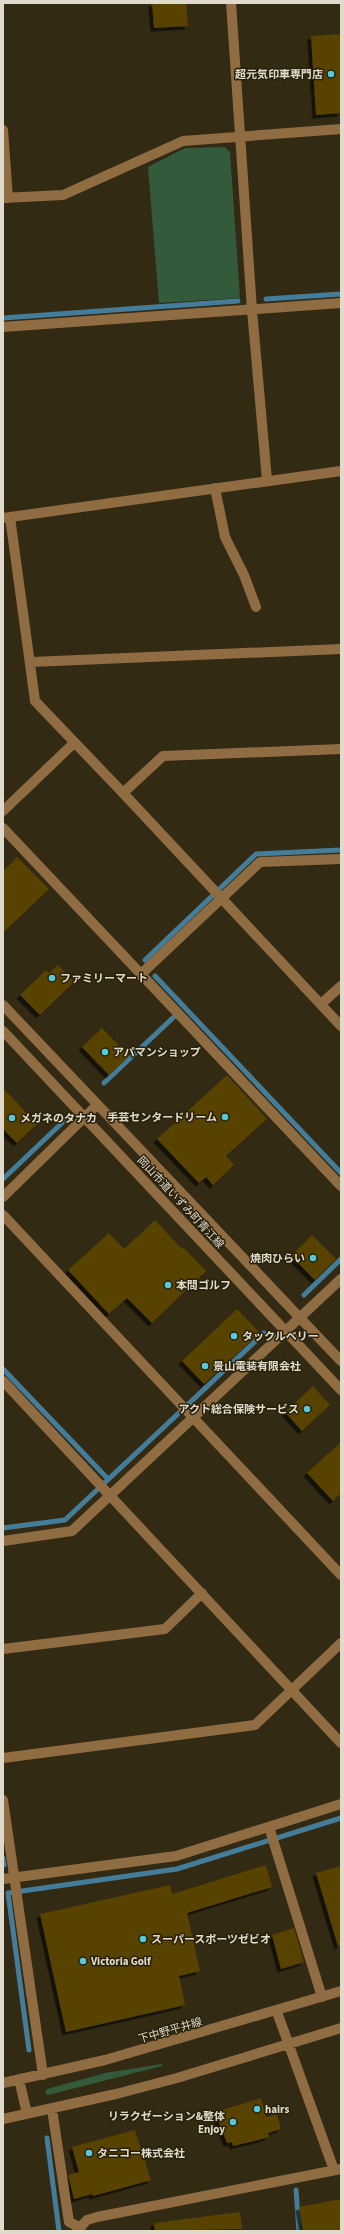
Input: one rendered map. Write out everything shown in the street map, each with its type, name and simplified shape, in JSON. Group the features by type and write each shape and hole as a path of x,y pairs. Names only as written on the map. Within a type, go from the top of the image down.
{"street":[{"path":"231,3 252,310 267,480"},
{"path":"3,130 6,198 63,195 183,141 341,129"},
{"path":"3,327 341,303"},
{"path":"341,471 267,480 7,518 31,662 35,701 341,1026"},
{"path":"215,488 225,537 244,575 256,607"},
{"path":"31,662 341,649"},
{"path":"3,811 74,743"},
{"path":"123,793 163,756 341,749"},
{"path":"3,828 140,976 341,1186"},
{"path":"140,976 218,894 260,862 341,859"},
{"path":"321,1004 341,986"},
{"name":"岡山市道いずみ町青江線","path":"3,1005 341,1361"},
{"name":"岡山市道いずみ町青江線","path":"3,1031 341,1390"},
{"path":"3,1197 97,1105"},
{"path":"3,1215 341,1575"},
{"path":"3,1541 72,1531 341,1279"},
{"path":"3,1381 102,1485 341,1743"},
{"path":"3,1649 165,1629 202,1593"},
{"path":"3,1758 255,1725 341,1643"},
{"path":"3,1800 42,2075"},
{"path":"3,1879 16,1887 176,1856 272,1835 341,1804"},
{"path":"272,1835 322,1997"},
{"name":"下中野平井線","path":"3,2082 42,2075 105,2060 277,2012 341,1991"},
{"path":"52,2109 69,2222 78,2229 87,2220 97,2217 337,2170 277,2012"},
{"path":"3,2119 52,2109 177,2078 341,2028"},
{"path":"20,2079 26,2114"}],"green space":[{"path":"225,147 230,152 240,298 159,303 148,167 185,148"},
{"path":"162,2064 162,2066 48,2095 45,2093 47,2089 105,2073"}],"building":[{"path":"152,3 186,3 188,26 154,28"},
{"path":"341,34 341,113 316,115 311,36"},
{"path":"17,857 49,889 3,933 3,871"},
{"path":"58,965 74,982 40,1015 20,995 46,970 49,973"},
{"path":"102,1028 129,1056 109,1075 82,1047"},
{"path":"227,1075 267,1119 226,1156 234,1165 213,1185 206,1177 199,1183 157,1139"},
{"path":"3,1088 37,1124 17,1143 3,1129"},
{"path":"155,1220 182,1249 183,1247 206,1271 152,1323 127,1298 109,1314 68,1270 109,1233 124,1249"},
{"path":"312,1235 336,1259 315,1280 291,1256"},
{"path":"237,1309 260,1333 204,1384 182,1361"},
{"path":"313,1386 330,1405 302,1431 285,1412"},
{"path":"341,1442 341,1493 333,1501 307,1473"},
{"path":"266,1865 272,1887 187,1913 200,1971 179,1976 185,2005 66,2032 40,1914 170,1885 172,1894"},
{"path":"341,1866 341,1945 338,1946 316,1873"},
{"path":"294,1928 304,1962 281,1969 272,1935"},
{"path":"261,2098 266,2117 277,2114 281,2129 268,2133 269,2137 254,2141 233,2146 232,2142 227,2143 216,2115 219,2114 219,2111"},
{"path":"135,2130 151,2180 93,2196 92,2194 74,2199 68,2175 79,2172 72,2147"},
{"path":"341,2199 341,2231 303,2231 299,2207"},
{"path":"240,2212 242,2229 155,2231 154,2223"}],"waterway":[{"path":"266,299 341,294"},
{"path":"3,318 238,301"},
{"path":"145,960 256,854 341,850"},
{"path":"155,976 341,1173"},
{"path":"104,1083 179,1012"},
{"path":"3,1179 64,1121"},
{"path":"304,1295 341,1259"},
{"path":"3,1528 65,1520 264,1333"},
{"path":"3,1369 108,1479"},
{"path":"29,2050 8,1893 177,1869 341,1818"},
{"path":"3,1858 4,1865"},
{"path":"47,2138 59,2231"},
{"path":"296,2190 299,2231"}],"place":[{"name":"超元気印車専門店","path":"331,74"},
{"name":"ファミリーマート","path":"52,978"},
{"name":"アパマンショップ","path":"105,1052"},
{"name":"手芸センタードリーム","path":"225,1117"},
{"name":"メガネのタナカ","path":"12,1118"},
{"name":"焼肉ひらい","path":"313,1258"},
{"name":"本間ゴルフ","path":"168,1285"},
{"name":"タックルベリー","path":"234,1336"},
{"name":"景山電装有限会社","path":"205,1366"},
{"name":"アクト総合保険サービス","path":"307,1409"},
{"name":"スーパースポーツゼビオ","path":"143,1939"},
{"name":"Victoria Golf","path":"83,1961"},
{"name":"hairs","path":"257,2109"},
{"name":"リラクゼーション&整体 Enjoy","path":"233,2122"},
{"name":"タニコー株式会社","path":"89,2153"}]}
